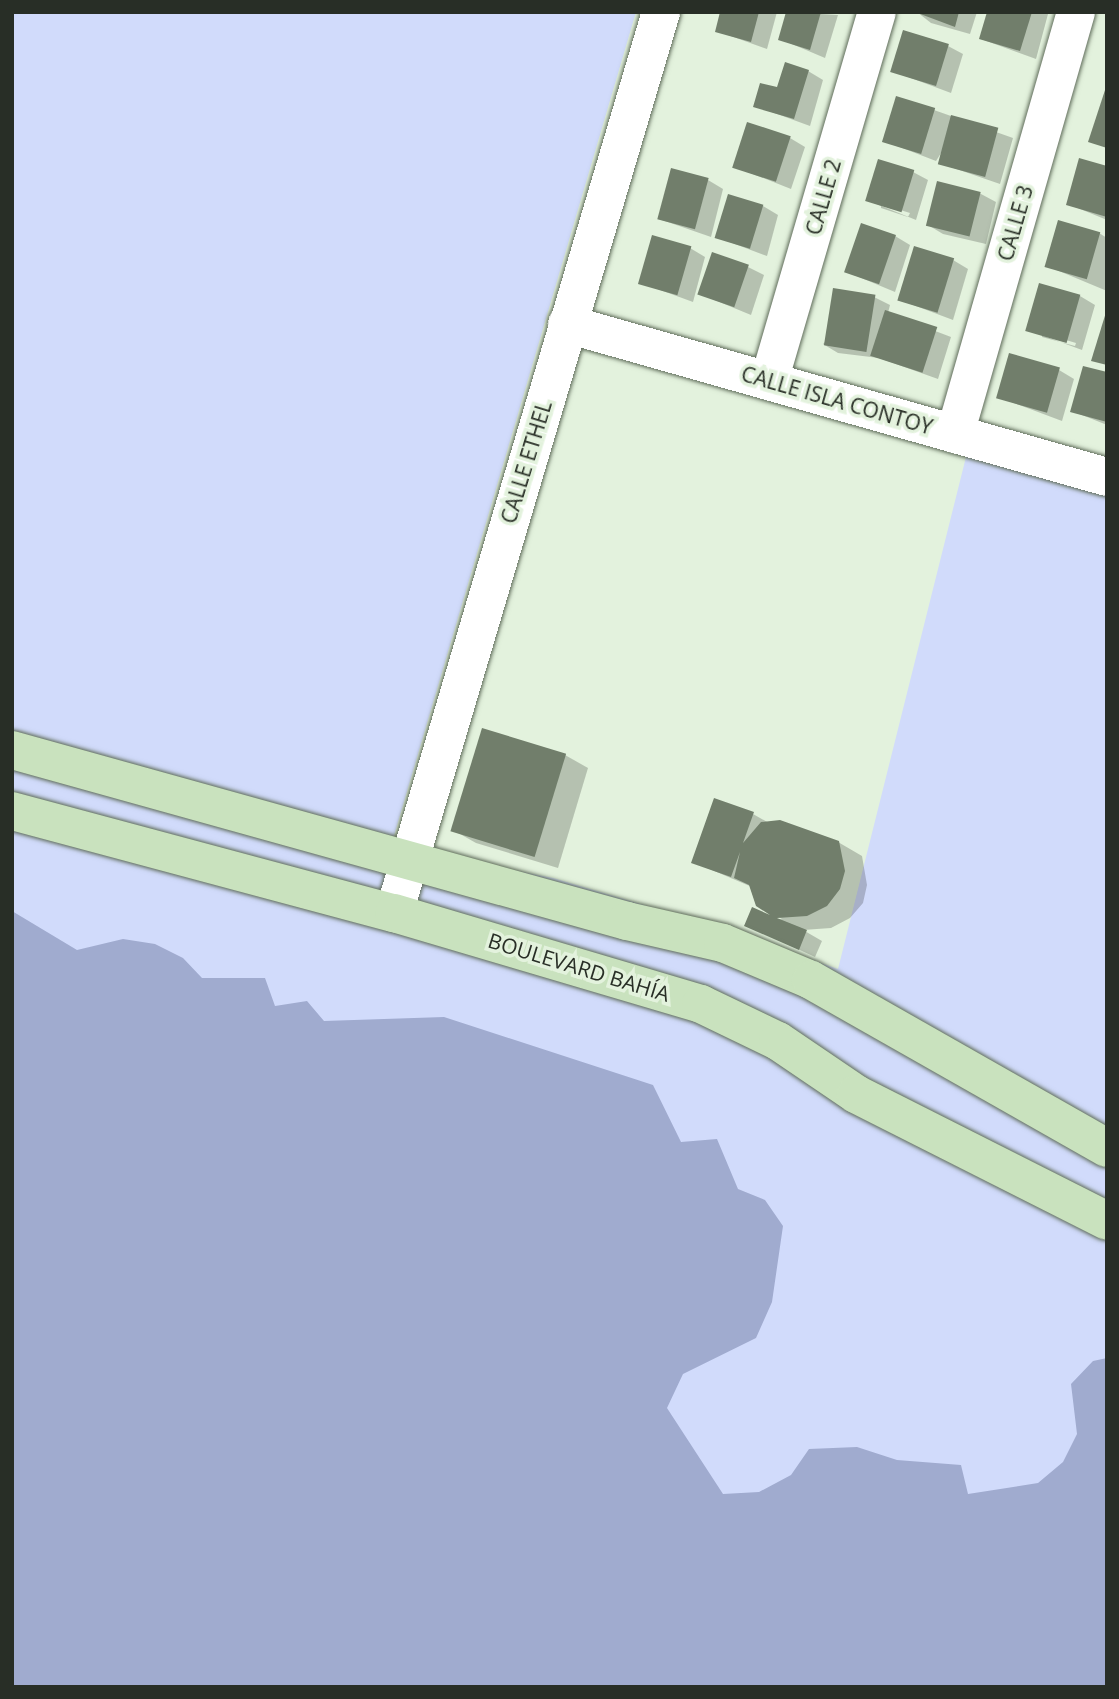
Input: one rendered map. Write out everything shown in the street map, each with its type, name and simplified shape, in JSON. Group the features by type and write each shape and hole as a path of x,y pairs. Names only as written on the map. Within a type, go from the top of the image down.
{"main road":[{"path":"12,750 409,858 627,921 723,943 811,980 1107,1148"},
{"name":"BOULEVARD BAHÍA","path":"12,811 394,913 701,1004 778,1041 869,1100 1107,1221"}],"street":[{"name":"CALLE ETHEL","path":"394,913 661,12"},
{"name":"CALLE 2","path":"769,381 877,12"},
{"name":"CALLE 3","path":"955,434 1076,12"},
{"name":"CALLE ISLA CONTOY","path":"568,324 1107,477"}],"shaded area":[{"path":"12,12 636,12 391,846 553,878 725,929 838,969 968,449 1107,489 1107,1687 12,1687"},
{"path":"12,911 77,950 123,939 155,944 183,958 202,978 265,978 275,1006 307,1001 324,1021 444,1017 653,1085 681,1142 717,1139 738,1189 765,1200 783,1226 772,1302 756,1338 683,1374 667,1408 723,1494 759,1492 791,1475 809,1449 857,1447 897,1460 961,1465 968,1494 1038,1483 1063,1462 1077,1434 1071,1384 1093,1361 1107,1358 1107,1687 12,1687"}],"building":[{"path":"720,12 759,12 751,42 715,32"},
{"path":"786,12 821,12 810,50 778,40"},
{"path":"915,12 959,12 955,27"},
{"path":"987,12 1032,12 1020,51 979,39"},
{"path":"903,30 949,44 936,86 890,72"},
{"path":"785,62 809,70 794,119 753,107 760,83 777,87"},
{"path":"1107,84 1107,148 1088,142"},
{"path":"896,96 935,108 921,154 882,142"},
{"path":"951,115 998,128 985,177 938,164"},
{"path":"747,122 791,136 776,182 732,168"},
{"path":"1079,158 1107,166 1107,217 1066,205"},
{"path":"878,159 914,170 901,212 865,201"},
{"path":"671,168 709,178 695,229 657,219"},
{"path":"937,181 981,192 970,237 926,226"},
{"path":"728,194 763,205 750,249 715,238"},
{"path":"1058,220 1100,232 1087,279 1044,267"},
{"path":"861,223 896,235 879,284 844,272"},
{"path":"652,235 691,246 677,295 638,284"},
{"path":"914,246 954,258 937,313 897,301"},
{"path":"712,252 749,265 734,307 697,295"},
{"path":"1039,283 1080,295 1067,343 1025,331"},
{"path":"833,288 875,295 866,352 824,345"},
{"path":"1107,309 1107,365 1091,361"},
{"path":"885,310 937,327 922,373 870,356"},
{"path":"1009,353 1060,368 1047,413 996,398"},
{"path":"1083,366 1107,372 1107,422 1070,412"},
{"path":"482,728 566,754 535,857 450,831"},
{"path":"714,798 754,812 743,843 761,822 780,820 839,841 845,871 840,889 827,906 807,916 777,918 807,930 799,950 744,926 752,907 770,915 756,906 749,885 734,878 740,852 731,877 691,863"}]}
